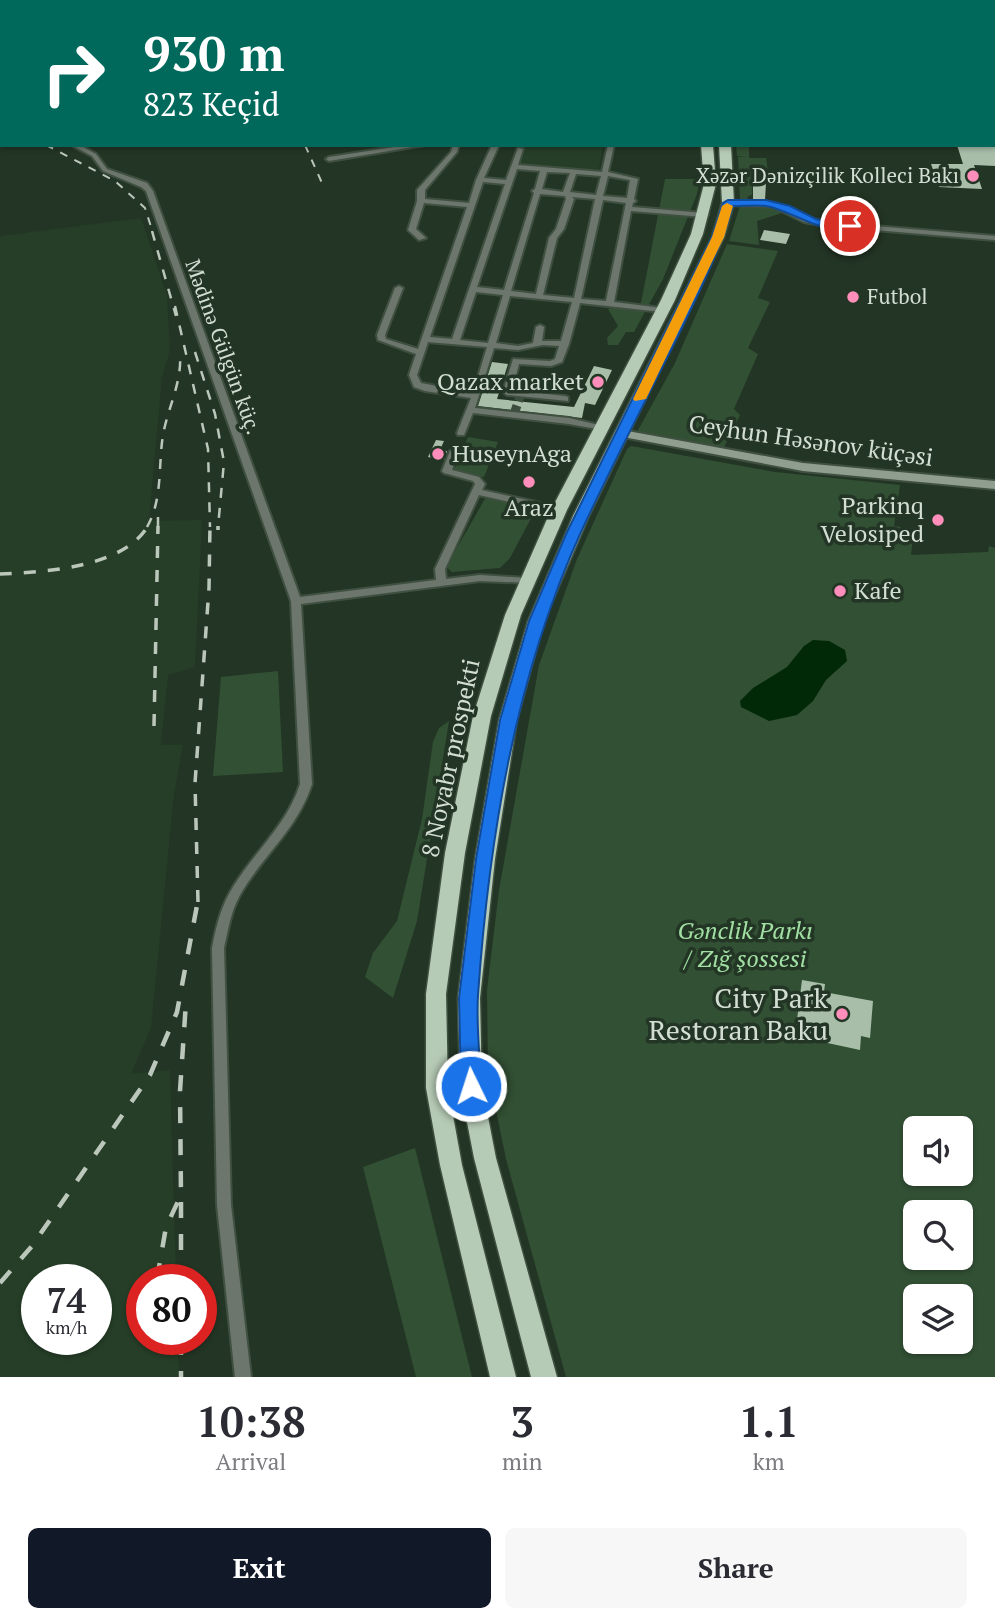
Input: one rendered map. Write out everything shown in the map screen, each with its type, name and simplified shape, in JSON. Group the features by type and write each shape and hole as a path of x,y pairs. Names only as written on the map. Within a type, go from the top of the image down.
{"highway":[{"name":"8 Noyabr prospekti","path":"503,1377 443,1127 437,1088 433,1024 455,853 482,716 527,581 559,510 662,310 704,215 709,184 707,147"},
{"name":"8 Noyabr prospekti","path":"544,1377 476,1122 469,1065 469,998 497,779 508,720 525,657 550,586 718,237 728,203 725,147"},
{"path":"600,428 622,434"}],"main road":[{"name":"Ceyhun Həsənov küçəsi","path":"622,434 803,467 995,485"}],"street":[{"name":"Mədinə Gülgün küç.","path":"78,147 94,155 105,170 144,185 149,191 201,339 230,409 258,500 296,601 306,784 302,802 237,890 228,909 218,948 216,973 224,1205 243,1377"},
{"path":"329,159 409,147"},
{"path":"422,238 412,230 423,186 455,147"},
{"path":"476,396 419,387 413,375 480,180 495,147"},
{"path":"565,399 507,392 516,361 555,364 565,344 611,147"},
{"path":"456,342 520,149"},
{"path":"514,167 606,173 634,179 610,303"},
{"path":"461,433 476,396 505,292 544,170"},
{"path":"540,296 553,238 560,229 570,199 567,195 574,171"},
{"path":"480,180 509,182"},
{"path":"536,191 600,198 704,215"},
{"path":"421,201 471,205"},
{"path":"728,203 775,205 807,220 826,224 995,238"},
{"path":"399,288 381,335 382,340 420,352"},
{"path":"472,289 662,310"},
{"path":"537,344 540,327"},
{"path":"425,339 525,348 537,344 565,344"},
{"path":"470,410 569,421 600,428"},
{"path":"441,583 440,569 478,492 480,480 447,471 453,453"},
{"path":"478,492 559,510"},
{"path":"296,601 496,578 527,581"}],"shaded area":[{"path":"525,147 603,147 599,170 520,165"},
{"path":"141,218 167,296 170,351 162,377 149,521 202,520 195,667 168,675 161,745 183,745 174,794 151,1028 131,1074 170,1070 176,1264 126,1264 126,1355 178,1355 179,1377 0,1377 0,236"},
{"path":"813,640 829,641 845,650 847,661 826,680 813,701 797,715 769,721 741,707 740,701 753,688 787,667 804,646"}],"green space":[{"path":"736,147 749,147 749,158 766,158 769,179 753,179 752,195 748,196 747,201 740,201 738,157 747,157 737,156"},
{"path":"665,179 700,179 697,194 663,279 634,332 626,332 618,345 608,345 607,338 618,326 608,309 618,306 640,308"},
{"path":"740,206 772,206 785,212 757,221 759,245 729,241"},
{"path":"727,244 778,251 758,298 770,302 748,348 758,354 734,409 740,415 724,447 637,432 675,363"},
{"path":"468,437 498,442 484,477 453,472"},
{"name":"Gənclik Parkı / Zığ şossesi","path":"631,446 775,472 900,485 894,526 914,529 911,555 988,552 989,546 995,548 995,1377 566,1377 506,1159 488,1072 487,990 499,890 539,665 577,559 627,449"},
{"path":"486,497 536,509 510,558 500,568 452,572 446,567"},
{"path":"278,671 283,772 213,776 221,677"},
{"path":"449,721 417,921 393,998 365,977 373,953 397,921 422,819 433,742 439,728"},
{"path":"415,1148 472,1377 416,1377 363,1167"}],"building":[{"name":"Xəzər Dənizçilik Kolleci Bakı","path":"958,147 995,147 995,166 974,165 982,189 939,187 931,164 963,164"},
{"path":"753,182 766,183 765,200 753,199"},
{"path":"764,230 790,234 786,244 760,240"},
{"path":"492,362 508,364 497,399 574,407 594,366 612,370 595,405 585,403 582,418 478,406"},
{"name":"HuseynAga","path":"436,440 444,441 440,450 447,451 444,460 428,457"},
{"path":"802,980 825,984 824,992 873,1001 870,1038 861,1036 860,1050 795,1036"}],"tunnel":[{"path":"514,414 521,394"}],"railway":[{"path":"50,147 115,181 145,208 153,233"},
{"path":"306,147 322,183"},
{"path":"152,231 176,316"},
{"path":"175,306 208,449 210,527"},
{"path":"195,352 215,414 224,462 218,527"},
{"path":"147,527 156,505 163,435 177,385 180,354"},
{"path":"158,511 158,526"},
{"path":"0,574 60,569 102,559 121,551 136,540 148,526"},
{"path":"154,726 158,526"},
{"path":"198,900 195,783 209,588 210,527"},
{"path":"0,1283 32,1246 150,1075 177,1012 198,900"},
{"path":"160,1264 166,1227 181,1195 180,1091 186,1002"},
{"path":"181,1202 181,1264"},
{"path":"181,1355 181,1377"}],"slow traffic":[{"path":"639,399 718,237 727,206"}],"place":[{"name":"Xəzər Dənizçilik Kolleci Bakı","path":"973,176"},
{"name":"Futbol","path":"853,297"},
{"name":"Qazax market","path":"598,382"},
{"name":"HuseynAga","path":"438,454"},
{"name":"Araz","path":"529,482"},
{"name":"Parkinq Velosiped","path":"938,520"},
{"name":"Kafe","path":"840,591"},
{"name":"City Park Restoran Baku","path":"842,1014"}],"route":[{"path":"471,1086 469,998 497,779 508,720 525,657 550,586 615,446 687,304 718,237 728,203 766,203 786,208 814,222 850,226"}]}
